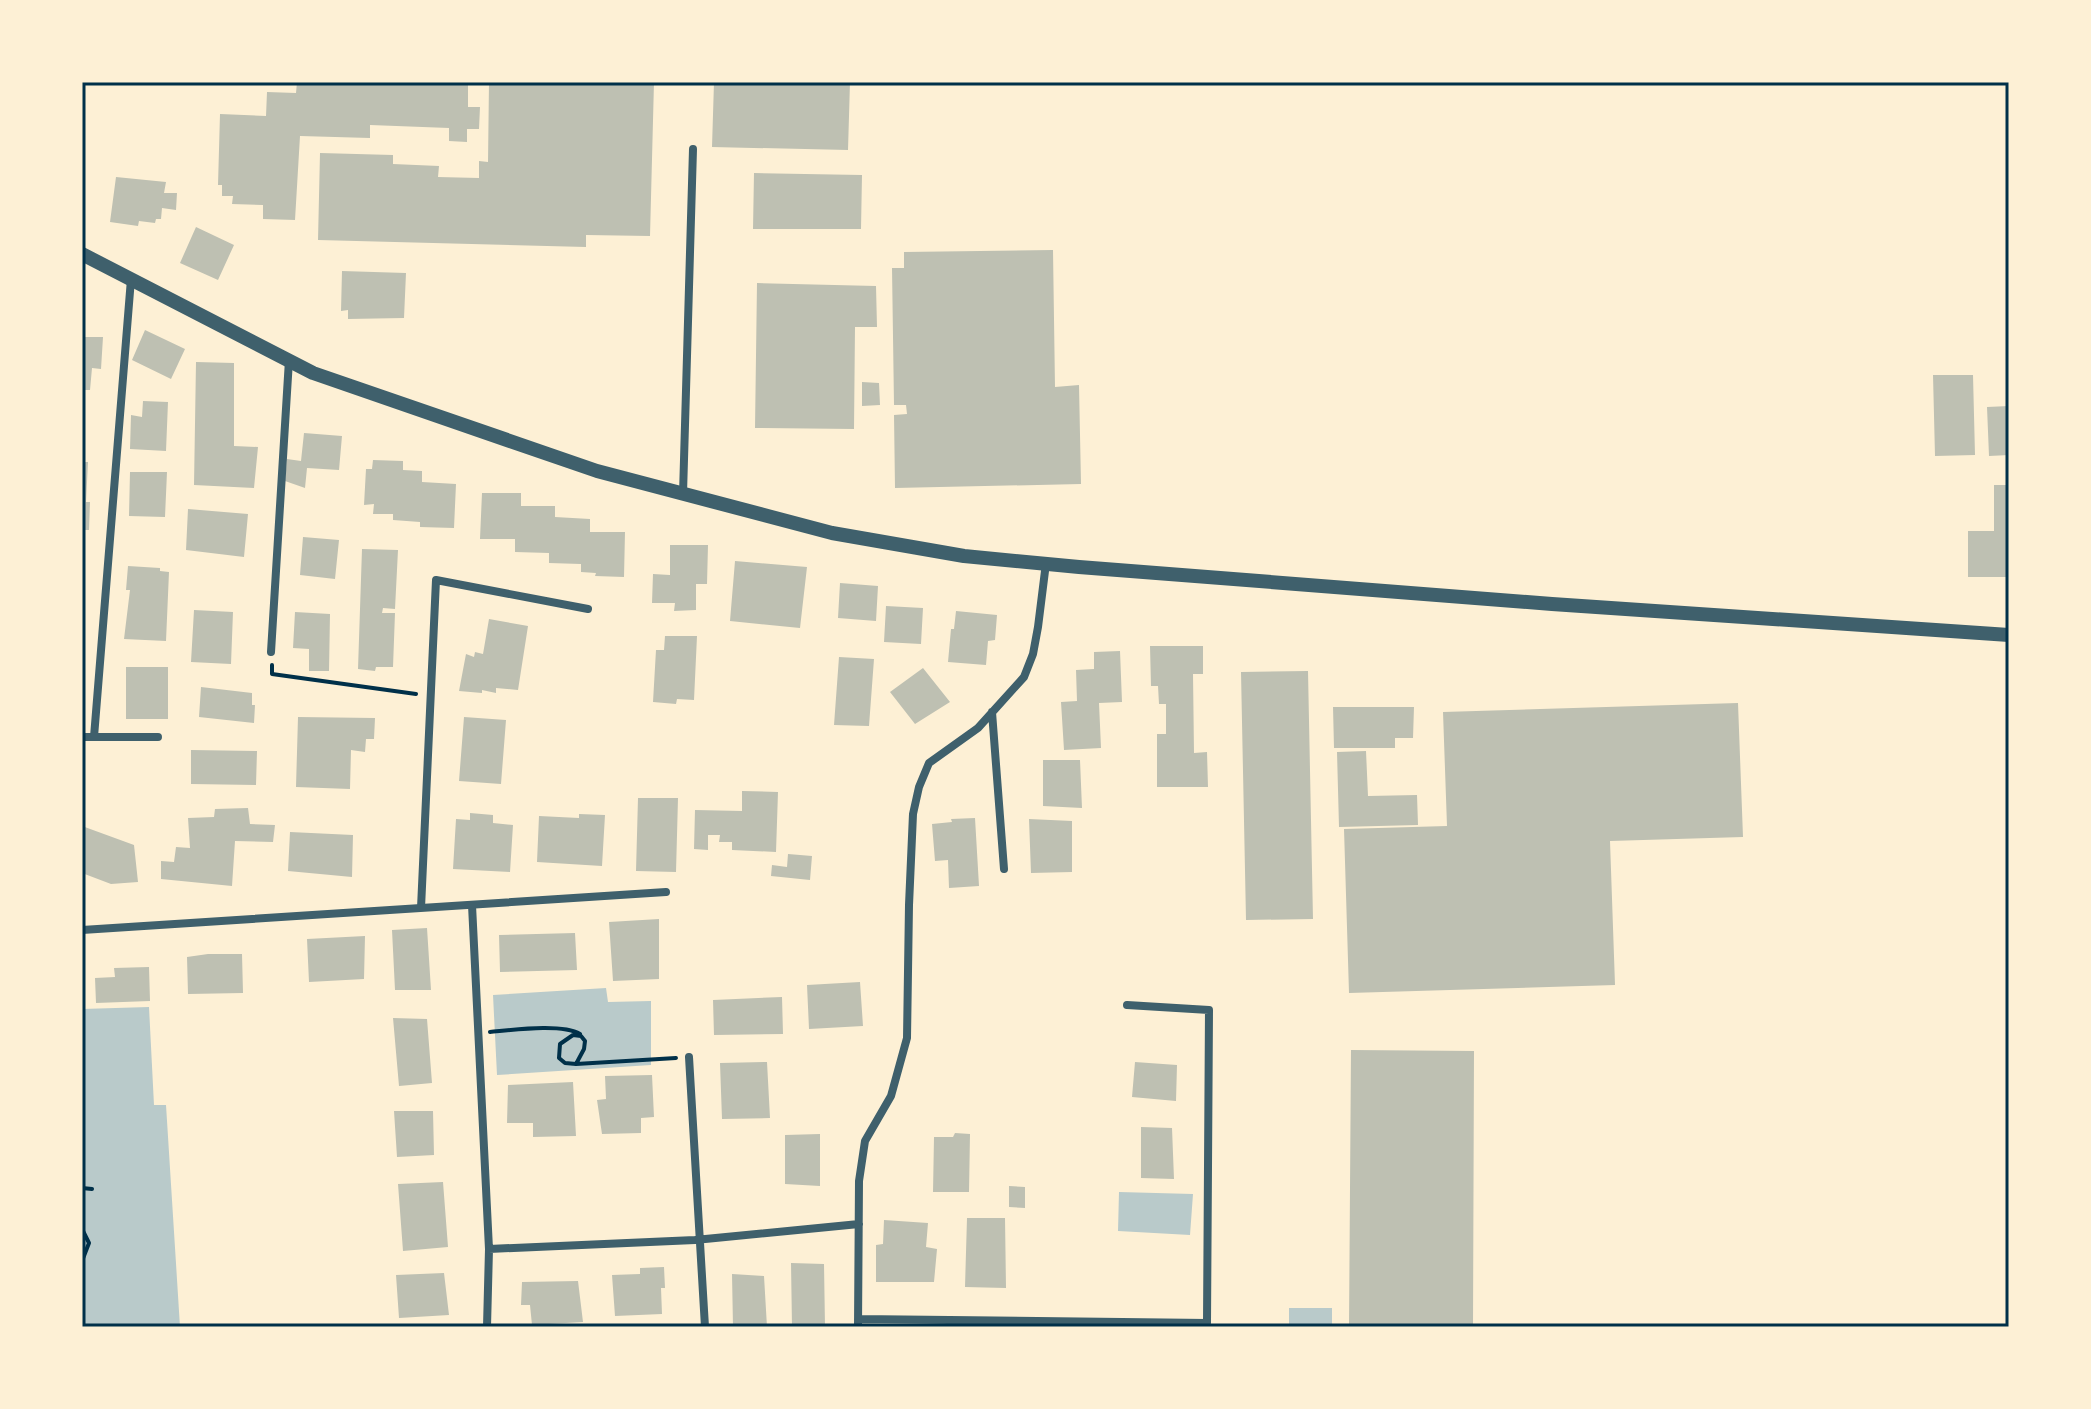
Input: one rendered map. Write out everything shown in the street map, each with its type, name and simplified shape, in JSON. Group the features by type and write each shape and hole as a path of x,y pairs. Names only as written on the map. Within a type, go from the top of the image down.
{"street":[{"path":"683,494 693,149"},
{"path":"82,254 313,373 597,471 832,533 964,556 1552,604 2009,635"},
{"path":"94,737 131,279"},
{"path":"271,652 289,360"},
{"path":"1046,563 1033,654 1024,677 978,728 929,763 919,787 913,814 907,1038 891,1096 865,1141 859,1181 858,1323 1207,1323 1209,1010 1127,1005"},
{"path":"421,908 436,580 588,609"},
{"path":"992,712 1004,869"},
{"path":"82,737 158,737"},
{"path":"82,930 666,892"},
{"path":"472,905 489,1249 487,1327"},
{"path":"689,1057 705,1327"},
{"path":"489,1249 701,1240 859,1224"}],"path":[{"path":"271,652 272,674 431,696"},
{"path":"479,1034 569,1029 585,1041 576,1064"},
{"path":"581,1036 573,1035 560,1044 559,1058 565,1063 689,1057"},
{"path":"82,1188 92,1189"},
{"path":"82,1229 89,1243 82,1261"}],"shaded area":[{"path":"606,988 608,1002 651,1001 651,1065 497,1075 493,995"},
{"path":"149,1007 154,1105 166,1105 180,1327 82,1327 82,1009"},
{"path":"1119,1192 1193,1194 1190,1235 1118,1231"},
{"path":"1289,1308 1332,1308 1332,1327 1289,1327"}],"building":[{"path":"297,82 468,82 468,107 480,107 479,129 467,129 467,142 449,141 449,128 370,125 370,138 300,136 295,220 263,219 263,205 232,204 233,196 222,196 222,185 218,185 220,114 266,116 267,92 296,93"},
{"path":"489,82 654,82 650,236 586,235 586,247 318,240 320,153 393,155 393,164 439,166 438,177 479,178 479,161 488,162"},
{"path":"714,82 850,82 848,150 712,147"},
{"path":"754,173 862,175 861,229 753,229"},
{"path":"116,177 166,182 164,193 177,193 176,210 162,208 161,219 156,219 155,223 139,221 138,226 110,222"},
{"path":"196,227 234,245 218,280 180,263"},
{"path":"1053,250 1055,387 1079,385 1081,484 895,488 894,415 907,414 906,405 894,405 892,268 904,268 904,252"},
{"path":"342,271 406,273 404,318 348,319 348,310 341,311"},
{"path":"757,283 876,286 877,327 855,327 854,429 755,428"},
{"path":"145,330 185,349 171,379 132,360"},
{"path":"82,337 103,337 101,369 92,368 90,390 82,390"},
{"path":"196,362 234,363 234,446 258,447 254,488 194,485"},
{"path":"1933,375 1973,375 1975,455 1935,456"},
{"path":"862,382 879,383 880,405 862,406"},
{"path":"143,401 168,402 166,451 130,449 131,415 142,417"},
{"path":"2009,406 2009,455 1989,456 1987,407"},
{"path":"304,433 342,436 339,470 307,468 305,488 285,481 287,459 301,461"},
{"path":"373,460 403,461 403,470 422,471 422,482 456,484 454,528 420,527 420,522 393,520 393,514 373,514 374,504 364,505 366,469 372,469"},
{"path":"82,462 88,462 86,502 90,502 89,530 82,530"},
{"path":"130,472 167,472 165,517 129,516"},
{"path":"1994,485 2009,485 2009,577 1968,577 1968,531 1994,531"},
{"path":"482,493 521,493 521,506 555,506 555,517 590,519 590,532 625,532 624,577 581,572 581,564 549,563 549,553 515,552 515,539 480,539"},
{"path":"188,509 248,514 244,557 186,550"},
{"path":"303,537 339,540 335,579 300,575"},
{"path":"670,545 708,545 707,584 696,584 696,610 674,611 675,603 652,603 653,574 670,575"},
{"path":"362,549 398,550 395,609 383,608 382,613 395,613 393,667 376,667 375,671 358,669"},
{"path":"735,561 807,567 800,628 730,621"},
{"path":"128,566 160,568 160,571 169,572 166,641 124,639 130,590 126,590"},
{"path":"840,583 878,586 876,621 838,618"},
{"path":"886,606 923,608 921,644 884,642"},
{"path":"194,610 233,612 231,664 191,662"},
{"path":"956,611 997,615 995,640 988,641 986,665 948,662"},
{"path":"295,612 330,614 329,671 309,671 309,649 293,648"},
{"path":"489,619 528,626 518,690 496,688 496,693 459,691 466,654 474,657 475,652 483,654"},
{"path":"665,636 697,636 694,700 677,699 676,704 653,702 656,650 664,650"},
{"path":"1150,646 1203,646 1203,674 1193,674 1194,753 1207,752 1208,787 1157,787 1157,734 1166,734 1166,704 1159,704 1158,686 1151,686"},
{"path":"1120,651 1122,702 1099,703 1101,748 1064,750 1061,702 1077,701 1076,670 1094,669 1094,652"},
{"path":"839,657 874,659 869,726 834,725"},
{"path":"126,667 168,667 168,719 126,719"},
{"path":"923,668 950,702 915,724 890,692"},
{"path":"1308,671 1313,919 1246,920 1241,672"},
{"path":"201,687 252,693 254,723 199,717"},
{"path":"1738,703 1743,837 1610,841 1615,985 1349,993 1344,829 1447,826 1443,712"},
{"path":"1333,707 1414,707 1413,738 1395,738 1395,748 1334,748"},
{"path":"298,717 375,718 374,739 366,739 365,752 351,750 350,789 296,787"},
{"path":"464,717 506,720 501,784 459,781"},
{"path":"191,750 257,751 256,785 191,784"},
{"path":"1366,751 1368,796 1417,795 1418,825 1339,827 1337,752"},
{"path":"1043,760 1080,760 1082,808 1043,806"},
{"path":"742,791 778,792 776,852 732,850 732,842 719,842 720,835 708,835 708,850 694,849 695,810 742,811"},
{"path":"638,798 678,798 676,872 636,871"},
{"path":"248,808 250,824 275,825 273,842 235,841 232,886 161,879 161,861 174,862 176,847 190,848 188,818 214,817 215,809"},
{"path":"470,813 493,815 493,823 513,825 510,872 453,869 456,819 470,820"},
{"path":"579,814 605,815 602,866 537,862 539,816 579,818"},
{"path":"975,818 979,886 949,888 948,860 935,861 932,824"},
{"path":"1029,819 1072,821 1072,872 1031,873"},
{"path":"82,826 134,845 138,882 111,884 82,873"},
{"path":"290,832 353,835 352,877 288,871"},
{"path":"788,854 812,856 810,880 771,876 772,865 787,867"},
{"path":"659,919 659,979 613,981 609,922"},
{"path":"427,928 431,990 395,990 392,930"},
{"path":"575,933 577,970 500,972 499,935"},
{"path":"365,936 364,979 309,982 307,939"},
{"path":"242,954 243,993 188,994 187,957"},
{"path":"149,967 150,1001 96,1003 95,978 115,977 114,968"},
{"path":"860,982 863,1026 809,1029 807,985"},
{"path":"782,997 783,1034 714,1035 713,1000"},
{"path":"393,1018 427,1019 432,1083 399,1086"},
{"path":"1351,1050 1474,1051 1473,1327 1349,1327"},
{"path":"767,1062 770,1118 722,1119 720,1063"},
{"path":"1135,1062 1177,1065 1176,1101 1132,1097"},
{"path":"652,1075 654,1117 641,1118 641,1133 602,1134 597,1100 606,1099 605,1076"},
{"path":"573,1082 576,1136 533,1137 533,1123 507,1123 508,1085"},
{"path":"394,1111 433,1111 434,1155 397,1157"},
{"path":"1141,1127 1172,1128 1174,1179 1141,1178"},
{"path":"955,1133 970,1134 969,1192 933,1192 934,1137 953,1137"},
{"path":"820,1134 820,1186 785,1184 785,1135"},
{"path":"443,1182 448,1247 403,1251 398,1184"},
{"path":"1009,1186 1025,1187 1025,1208 1009,1207"},
{"path":"967,1218 1005,1218 1006,1288 965,1287"},
{"path":"884,1220 928,1223 926,1247 937,1249 934,1282 876,1282 876,1245 883,1244"},
{"path":"791,1263 824,1264 825,1327 792,1327"},
{"path":"664,1267 662,1314 615,1316 612,1275 640,1274 640,1268"},
{"path":"444,1273 449,1315 399,1318 396,1275"},
{"path":"732,1274 764,1276 767,1327 733,1327"},
{"path":"578,1281 583,1322 532,1325 530,1305 521,1305 522,1282"}]}
